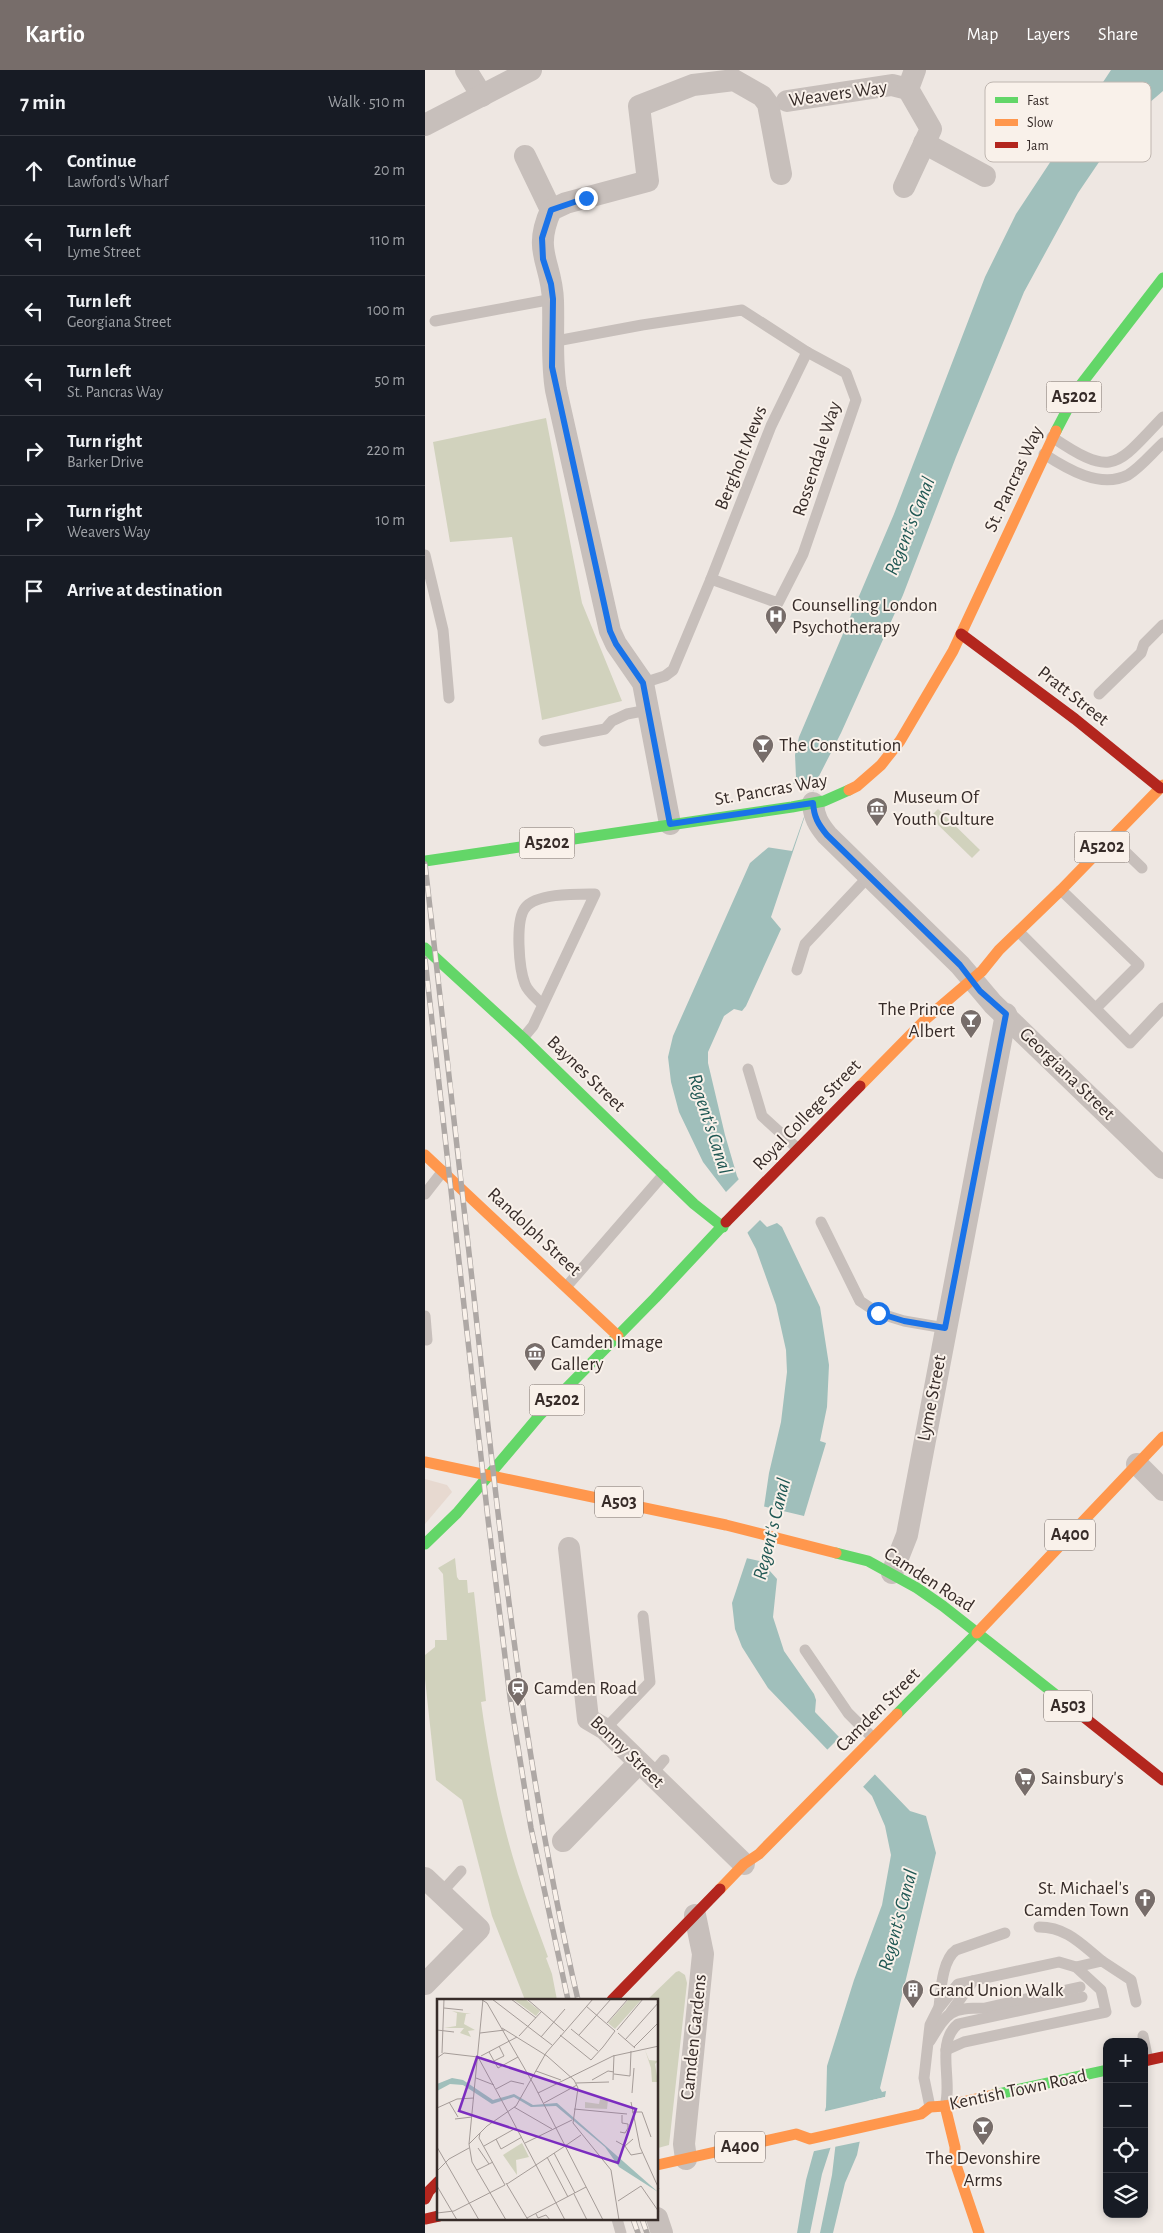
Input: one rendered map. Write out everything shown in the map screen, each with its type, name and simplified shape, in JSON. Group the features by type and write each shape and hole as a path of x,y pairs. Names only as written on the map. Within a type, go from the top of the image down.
{"main road":[{"name":"St. Pancras Way","path":"425,861 811,803 842,794 867,778 881,765 903,737 961,634 1044,454 1083,380 1163,278"},
{"name":"Pratt Street","path":"961,634 1075,719 1161,787"},
{"name":"Royal College Street","path":"425,1544 457,1513 539,1416 544,1413 797,1148 927,1018 972,980 1161,787"},
{"name":"Baynes Street","path":"425,948 523,1038 694,1204 725,1224"},
{"name":"Randolph Street","path":"425,1155 567,1286 618,1336"},
{"name":"Camden Street","path":"612,1999 744,1864 759,1854 977,1633 1163,1436"},
{"name":"Camden Road","path":"425,1462 491,1474 744,1530 868,1561 892,1573 943,1606 1163,1780"},
{"path":"1148,2060 1163,2057"},
{"name":"Kentish Town Road","path":"937,2107 1103,2071"},
{"path":"937,2107 955,2147 955,2162 979,2233"},
{"name":"Kentish Town Road","path":"659,2165 795,2135"},
{"path":"425,2199 437,2182"}],"street":[{"path":"466,70 482,96"},
{"path":"425,125 531,70"},
{"path":"904,187 931,128 912,79"},
{"name":"Weavers Way","path":"551,210 566,203 648,181 639,106 693,85 734,80 777,103 892,85 912,79"},
{"name":"Weavers Way","path":"777,103 781,174"},
{"path":"925,142 985,176"},
{"path":"525,156 551,210 542,238 543,259 551,284 553,299 551,342 552,367 556,390 610,631 616,644 643,683 670,824"},
{"name":"Georgiana Street","path":"811,803 818,825 960,965 993,1004 1006,1014 1163,1168"},
{"name":"Lyme Street","path":"892,1573 907,1535 1006,1014"},
{"path":"1137,1464 1163,1490"},
{"name":"Bonny Street","path":"569,1548 588,1719 605,1729 651,1766 744,1864"},
{"path":"563,1841 651,1766"},
{"path":"425,1984 479,1928 433,1886"},
{"name":"Camden Gardens","path":"686,2159 684,2144 703,1954 695,1915"},
{"name":"Kentish Town Road","path":"795,2135 806,2126 885,2116 917,2102 937,2107"},
{"path":"658,2220 662,2233"}],"lane":[{"path":"435,321 553,299"},
{"name":"Rossendale Way","path":"551,342 642,325 742,310 807,352 846,374 856,400 803,554 778,603 711,579"},
{"name":"Bergholt Mews","path":"711,579 771,426 807,352"},
{"path":"1053,438 1090,460 1104,464 1119,460 1163,417"},
{"path":"1044,454 1078,473 1091,478 1105,480 1127,475 1162,446 1147,434"},
{"path":"425,555 443,630 449,698"},
{"path":"643,683 665,676 673,670 711,579"},
{"path":"1099,694 1141,653 1144,644 1163,625"},
{"path":"545,741 605,729 611,721 627,714 648,710"},
{"path":"1111,838 1142,868"},
{"path":"797,970 805,944 869,876"},
{"path":"1061,890 1139,964 1096,1008"},
{"path":"523,1038 533,1026 595,894 539,899 525,908 519,922 519,941 525,983 529,991 542,1004"},
{"path":"1019,932 1130,1042 1163,1008"},
{"path":"749,1069 762,1116 797,1148"},
{"path":"425,1194 443,1171"},
{"path":"567,1286 664,1174"},
{"path":"821,1222 860,1301 878,1313 904,1321 945,1328"},
{"path":"425,1316 427,1340"},
{"path":"605,1729 650,1682 643,1616"},
{"path":"805,1650 848,1713 873,1738"},
{"path":"433,1886 461,1871"},
{"path":"1039,1927 1053,1927 1063,1930 1102,1961 1117,1969 1131,1980 1136,2002"},
{"path":"938,2010 946,1965 951,1953 1005,1933"},
{"path":"1076,1967 1102,1961"},
{"path":"946,2050 965,2042 1106,2012 1103,1997 1098,1986 1076,1967 1059,1962 958,1984 938,2010 930,2025 924,2078 937,2107 948,2095 946,2050 948,2037 957,2024 1081,1992 985,2008 972,2007 951,2012"},
{"path":"929,2043 940,2024 973,1981"},
{"path":"617,2220 621,2233"}],"green space":[{"path":"546,418 582,603 622,701 542,720 512,537 450,542 433,442"},
{"path":"938,809 980,850 972,858 930,817"},
{"path":"455,1558 457,1577 459,1580 467,1580 468,1593 474,1592 486,1701 481,1702 491,1767 512,1853 548,1957 546,1958 552,1974 557,1999 525,1999 492,1916 462,1800 436,1780 425,1679 425,1655 435,1647 435,1640 447,1640 443,1574 438,1568"},
{"path":"679,1971 685,1975 687,1983 669,2145 659,2148 659,1999 648,1999"}],"shaded area":[{"path":"425,1479 447,1485 452,1492 425,1524"}],"water":[{"path":"1111,70 1163,70 1163,91 1151,101 1151,82 1103,82"},
{"name":"Regent's Canal","path":"1050,162 1099,162 1078,193 1024,292 956,457 903,595 841,733 817,780 771,917 781,929 746,1006 742,1011 734,1009 724,1016 708,1052 708,1063 737,1176 760,1220 767,1227 777,1223 782,1227 820,1307 829,1365 827,1407 820,1441 826,1443 804,1516 770,1564 769,1570 777,1579 773,1617 784,1651 814,1694 816,1700 815,1712 910,1811 926,1816 936,1853 880,2088 882,2092 886,2091 885,2097 868,2101 857,2155 845,2183 833,2233 820,2233 832,2175 836,2141 833,2140 822,2174 810,2233 797,2233 806,2180 826,2107 827,2066 854,1980 882,1905 891,1855 885,1826 872,1796 768,1688 742,1647 735,1629 732,1603 764,1507 769,1473 781,1422 787,1372 786,1350 776,1305 756,1249 726,1192 703,1162 679,1112 671,1082 668,1057 673,1036 750,863 770,846 796,777 795,755 799,737 894,514 985,277 1016,214"}],"pier":[{"path":"817,780 792,851 766,847 791,784"},
{"path":"740,1178 762,1218 745,1235 724,1194"},
{"path":"762,1506 804,1516 803,1523 773,1564 746,1558"},
{"path":"842,1735 878,1771 862,1788 826,1751"},
{"path":"885,2097 885,2099 870,2103 863,2141 810,2152 822,2112"}],"railway":[{"path":"425,864 497,1502 518,1669 544,1835 578,1999"},
{"path":"425,959 510,1697 531,1828 568,1999"},
{"path":"633,2220 638,2233"},
{"path":"642,2220 647,2233"}],"traffic: fast":[{"path":"1056,431 1079,387 1163,278"},
{"path":"425,861 792,807 824,801 849,790"},
{"path":"425,948 523,1038 694,1204 723,1227"},
{"path":"425,1544 457,1513 539,1416 655,1298 726,1222"},
{"path":"836,1553 868,1561 917,1588 943,1606 1075,1710"},
{"path":"897,1714 977,1633"},
{"path":"993,2095 1103,2071"}],"traffic: slow":[{"path":"849,790 857,786 881,765 900,741 953,651 1056,431"},
{"path":"860,1086 927,1018 982,971 999,950 1061,890 1163,785"},
{"path":"425,1155 618,1336"},
{"path":"977,1633 1163,1437"},
{"path":"425,1462 726,1525 836,1553"},
{"path":"720,1889 744,1864 759,1854 897,1714"},
{"path":"659,2165 796,2134 810,2139 921,2114 930,2107 945,2106 993,2095"},
{"path":"945,2106 955,2147 955,2162 979,2233"}],"traffic: jam":[{"path":"961,634 1075,719 1160,788"},
{"path":"726,1222 860,1086"},
{"path":"1075,1710 1163,1780"},
{"path":"613,1999 720,1889"},
{"path":"1148,2060 1163,2057"},
{"path":"425,2199 429,2191 437,2183"},
{"path":"425,2219 437,2216"}],"place":[{"name":"Counselling London Psychotherapy","path":"776,635"},
{"name":"The Constitution","path":"763,764"},
{"name":"Museum Of Youth Culture","path":"877,827"},
{"name":"The Prince Albert","path":"971,1039"},
{"name":"Camden Image Gallery","path":"535,1372"},
{"name":"Camden Road","path":"518,1707"},
{"name":"Sainsbury's","path":"1025,1797"},
{"name":"St. Michael's Camden Town","path":"1145,1918"},
{"name":"Grand Union Walk","path":"913,2009"},
{"name":"The Devonshire Arms","path":"983,2146"}],"route":[{"path":"586,198 566,203 551,210 545,222 542,238 543,259 551,284 553,299 552,367 610,631 616,644 636,670 643,683 670,824 813,803 814,816 818,825 827,835 960,965 980,991 993,1004 1006,1014 945,1328 904,1321 878,1313"}]}
